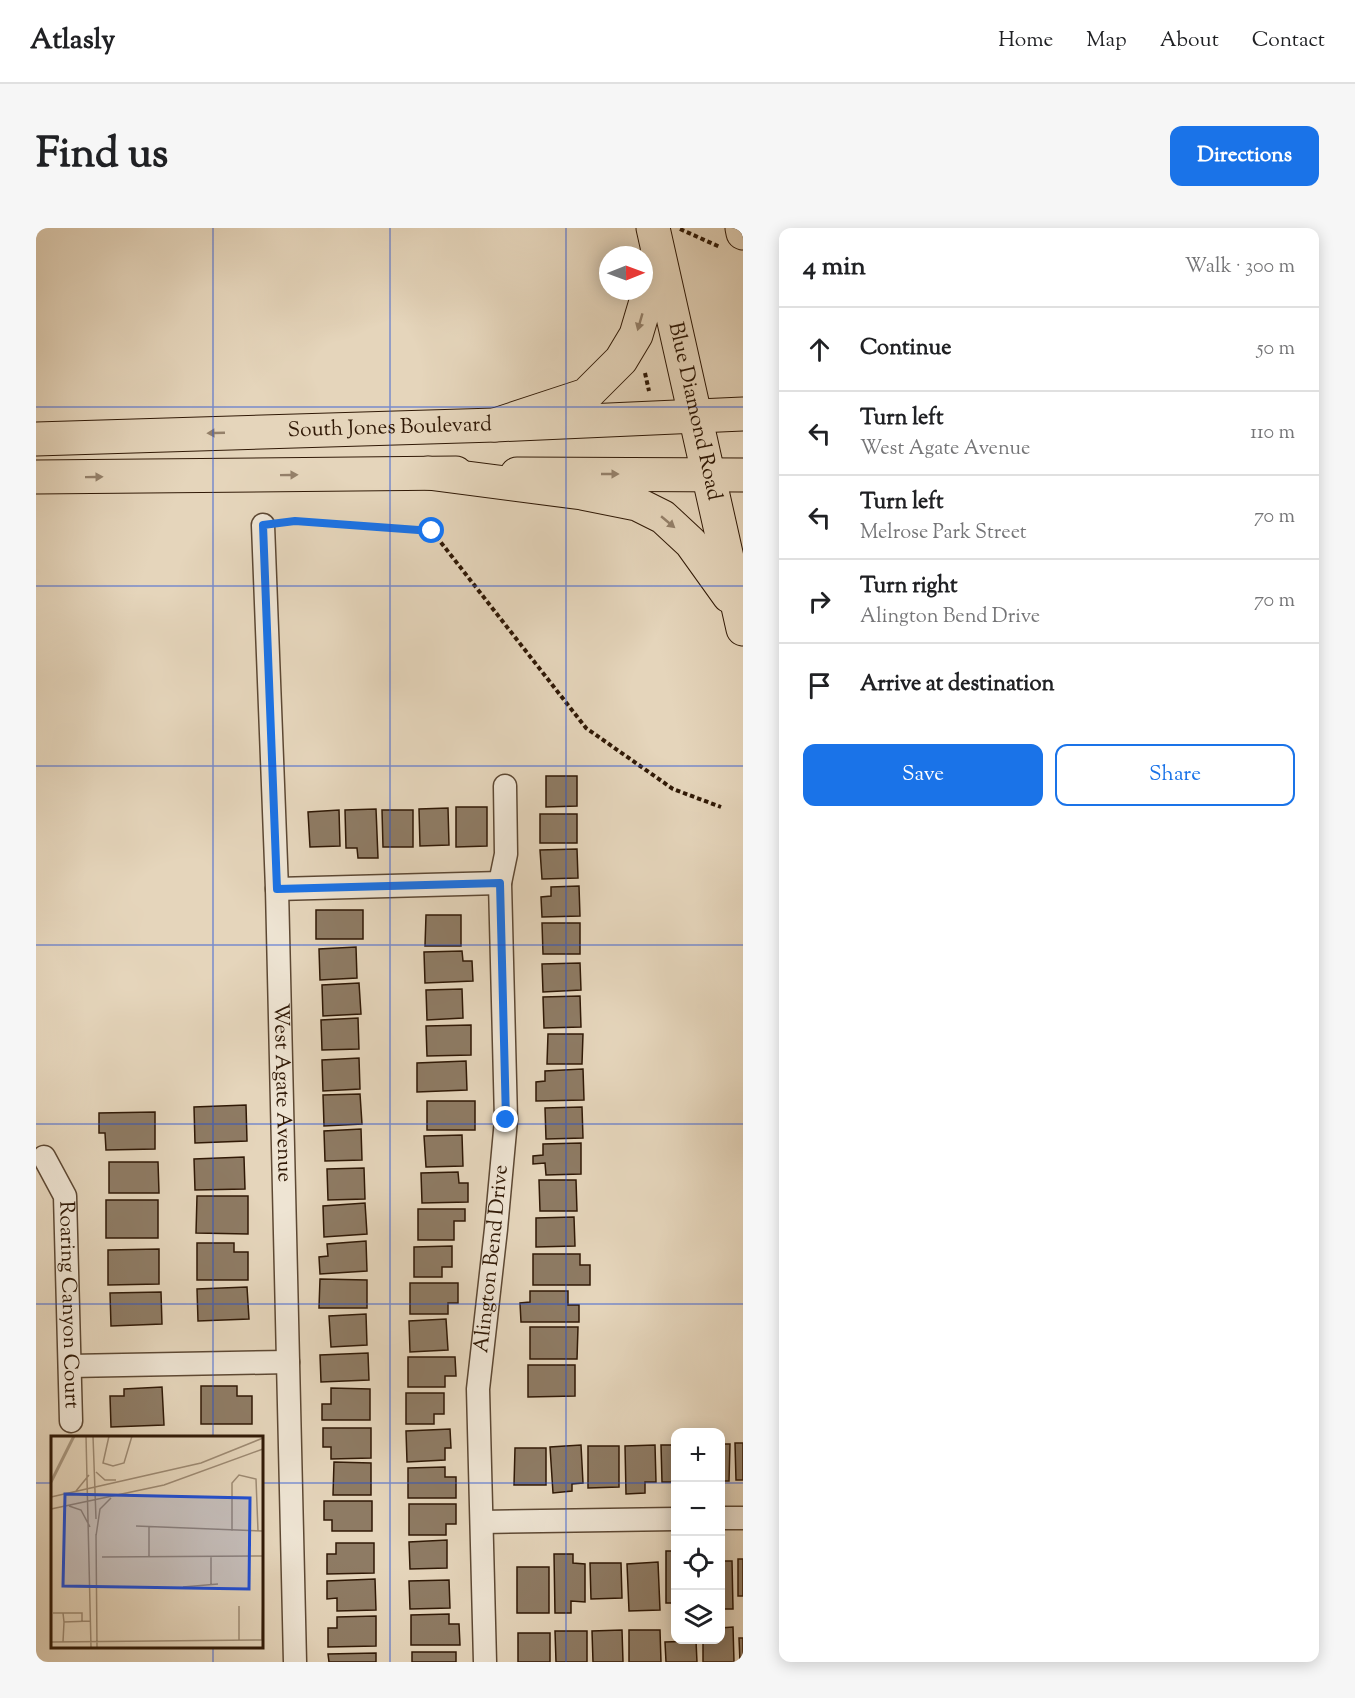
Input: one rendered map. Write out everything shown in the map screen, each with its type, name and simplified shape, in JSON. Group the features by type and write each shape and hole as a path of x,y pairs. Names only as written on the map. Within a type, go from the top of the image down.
{"main road":[{"path":"495,425 586,395 621,360 636,335 662,234"},
{"name":"Blue Diamond Road","path":"662,234 701,445 741,619"},
{"name":"South Jones Boulevard","path":"36,477 428,473 701,445 743,414"},
{"name":"South Jones Boulevard","path":"36,439 495,425 701,445 743,475"},
{"path":"428,473 582,493 638,504 663,517 691,543 741,619"}],"street":[{"name":"West Agate Avenue","path":"263,525 277,889 294,1662"},
{"name":"Alington Bend Drive","path":"485,1662 478,1389 506,1120 500,883 506,854 505,786"},
{"path":"277,889 500,883"},
{"name":"Roaring Canyon Court","path":"44,1157 65,1196 71,1421"},
{"path":"70,1366 288,1362"},
{"path":"725,1518 743,1518"},
{"path":"482,1522 671,1519"}],"path":[{"path":"662,234 736,236"},
{"path":"649,391 645,373 652,373"},
{"path":"263,525 295,521 432,531 586,728 672,789 721,807"}],"building":[{"path":"546,776 577,776 577,806 546,807"},
{"path":"456,807 487,807 487,846 456,847"},
{"path":"448,808 449,845 420,846 419,809"},
{"path":"376,809 378,858 358,858 357,848 346,848 345,810"},
{"path":"339,810 340,846 310,847 308,812"},
{"path":"382,810 413,810 413,847 383,847"},
{"path":"540,814 577,814 577,843 540,843"},
{"path":"577,849 578,878 542,879 540,850"},
{"path":"579,886 580,916 542,917 541,897 551,896 551,887"},
{"path":"316,910 363,910 363,939 316,939"},
{"path":"426,915 461,915 461,946 425,946"},
{"path":"542,923 580,923 580,954 543,954"},
{"path":"356,947 357,978 320,980 319,949"},
{"path":"462,951 463,961 472,961 473,981 425,983 424,952"},
{"path":"580,963 581,990 543,992 542,964"},
{"path":"359,983 361,1014 323,1016 322,985"},
{"path":"462,989 463,1018 427,1020 426,990"},
{"path":"580,996 581,1027 544,1028 543,997"},
{"path":"358,1018 359,1049 322,1050 321,1020"},
{"path":"471,1025 471,1055 427,1056 426,1026"},
{"path":"548,1034 583,1034 582,1064 547,1064"},
{"path":"359,1058 360,1089 323,1091 322,1060"},
{"path":"466,1061 467,1090 417,1092 417,1063"},
{"path":"583,1069 584,1100 536,1101 536,1082 545,1081 545,1071"},
{"path":"360,1094 362,1124 324,1126 323,1095"},
{"path":"427,1101 475,1101 475,1130 427,1130"},
{"path":"246,1105 247,1141 195,1143 194,1107"},
{"path":"582,1107 583,1138 546,1139 545,1108"},
{"path":"155,1112 155,1149 106,1150 105,1133 99,1133 99,1113"},
{"path":"361,1129 362,1160 325,1161 324,1131"},
{"path":"462,1135 463,1166 426,1167 424,1136"},
{"path":"581,1143 581,1174 546,1175 545,1163 533,1164 533,1156 543,1155 543,1144"},
{"path":"244,1157 245,1189 195,1190 194,1159"},
{"path":"109,1162 158,1162 159,1193 109,1193"},
{"path":"364,1168 365,1199 328,1200 327,1169"},
{"path":"458,1172 459,1183 468,1183 468,1202 422,1203 421,1173"},
{"path":"539,1180 576,1180 577,1211 540,1211"},
{"path":"197,1196 248,1196 248,1234 196,1233"},
{"path":"106,1200 158,1200 158,1238 106,1238"},
{"path":"365,1203 367,1234 324,1237 323,1206"},
{"path":"418,1209 465,1209 465,1221 454,1221 454,1240 418,1240"},
{"path":"574,1217 575,1246 536,1247 536,1218"},
{"path":"366,1241 367,1271 320,1274 319,1257 328,1256 327,1244"},
{"path":"197,1243 234,1243 234,1252 248,1252 248,1280 197,1280"},
{"path":"452,1246 452,1267 442,1267 442,1277 414,1277 414,1247"},
{"path":"159,1249 159,1284 108,1285 108,1250"},
{"path":"533,1254 580,1254 580,1265 590,1265 590,1285 533,1285"},
{"path":"320,1279 367,1280 367,1308 319,1308"},
{"path":"410,1283 458,1283 458,1303 448,1303 448,1314 410,1314"},
{"path":"247,1287 249,1319 198,1321 197,1289"},
{"path":"530,1291 568,1291 568,1305 579,1305 579,1322 521,1322 520,1303 530,1302"},
{"path":"161,1292 162,1324 111,1326 110,1293"},
{"path":"366,1314 367,1345 331,1347 329,1316"},
{"path":"446,1319 448,1350 410,1352 409,1321"},
{"path":"530,1327 578,1327 577,1359 530,1359"},
{"path":"368,1353 369,1380 321,1382 320,1355"},
{"path":"408,1357 455,1357 456,1376 445,1376 445,1387 408,1387"},
{"path":"528,1365 575,1365 575,1396 528,1397"},
{"path":"201,1386 237,1386 237,1396 252,1396 252,1424 201,1424"},
{"path":"162,1387 164,1425 111,1427 110,1396 124,1396 124,1389"},
{"path":"331,1388 370,1389 370,1420 322,1420 322,1404 331,1404"},
{"path":"406,1393 444,1393 444,1414 434,1414 434,1424 406,1424"},
{"path":"323,1428 371,1428 371,1458 331,1459 331,1447 323,1447"},
{"path":"450,1429 451,1448 445,1448 445,1460 407,1462 406,1431"},
{"path":"735,1443 743,1443 743,1480 736,1480"},
{"path":"725,1444 730,1444 729,1481 725,1481"},
{"path":"581,1445 583,1483 572,1484 572,1491 553,1493 550,1447"},
{"path":"655,1445 656,1482 645,1482 645,1493 626,1494 625,1446"},
{"path":"661,1445 671,1445 671,1482 662,1482"},
{"path":"588,1446 619,1446 619,1487 588,1488"},
{"path":"515,1448 546,1448 546,1485 514,1485"},
{"path":"334,1462 371,1463 371,1495 333,1495"},
{"path":"445,1467 445,1477 456,1477 456,1498 408,1498 408,1468"},
{"path":"324,1501 372,1501 372,1531 332,1531 332,1520 324,1520"},
{"path":"409,1504 456,1504 456,1524 446,1524 446,1535 409,1535"},
{"path":"447,1540 447,1568 410,1569 409,1542"},
{"path":"336,1543 374,1543 374,1573 327,1574 327,1554 336,1554"},
{"path":"666,1551 671,1551 671,1603 666,1603"},
{"path":"554,1554 573,1554 573,1563 585,1564 585,1602 571,1601 571,1613 555,1613"},
{"path":"738,1559 743,1559 743,1596 738,1596"},
{"path":"725,1561 732,1561 733,1609 725,1609"},
{"path":"658,1562 660,1610 629,1611 627,1564"},
{"path":"590,1563 621,1563 622,1598 591,1599"},
{"path":"517,1567 549,1567 549,1613 517,1613"},
{"path":"375,1579 376,1610 337,1611 337,1598 327,1599 327,1581"},
{"path":"449,1580 450,1608 410,1609 409,1581"},
{"path":"449,1614 449,1624 459,1624 460,1645 411,1645 411,1615"},
{"path":"376,1616 376,1646 328,1647 328,1628 337,1628 337,1617"},
{"path":"733,1627 734,1662 703,1662 703,1644 725,1644 725,1628"},
{"path":"622,1630 623,1662 593,1662 592,1631"},
{"path":"629,1630 660,1630 661,1662 629,1662"},
{"path":"555,1631 587,1631 587,1662 556,1662"},
{"path":"518,1633 550,1633 550,1662 518,1662"},
{"path":"739,1638 743,1638 743,1662 740,1662"},
{"path":"665,1642 696,1644 697,1662 666,1662"},
{"path":"412,1652 456,1652 456,1662 412,1662"},
{"path":"376,1653 376,1662 329,1662 328,1654"}],"route":[{"path":"432,531 295,521 263,525 277,889 500,883 506,1120"}]}
